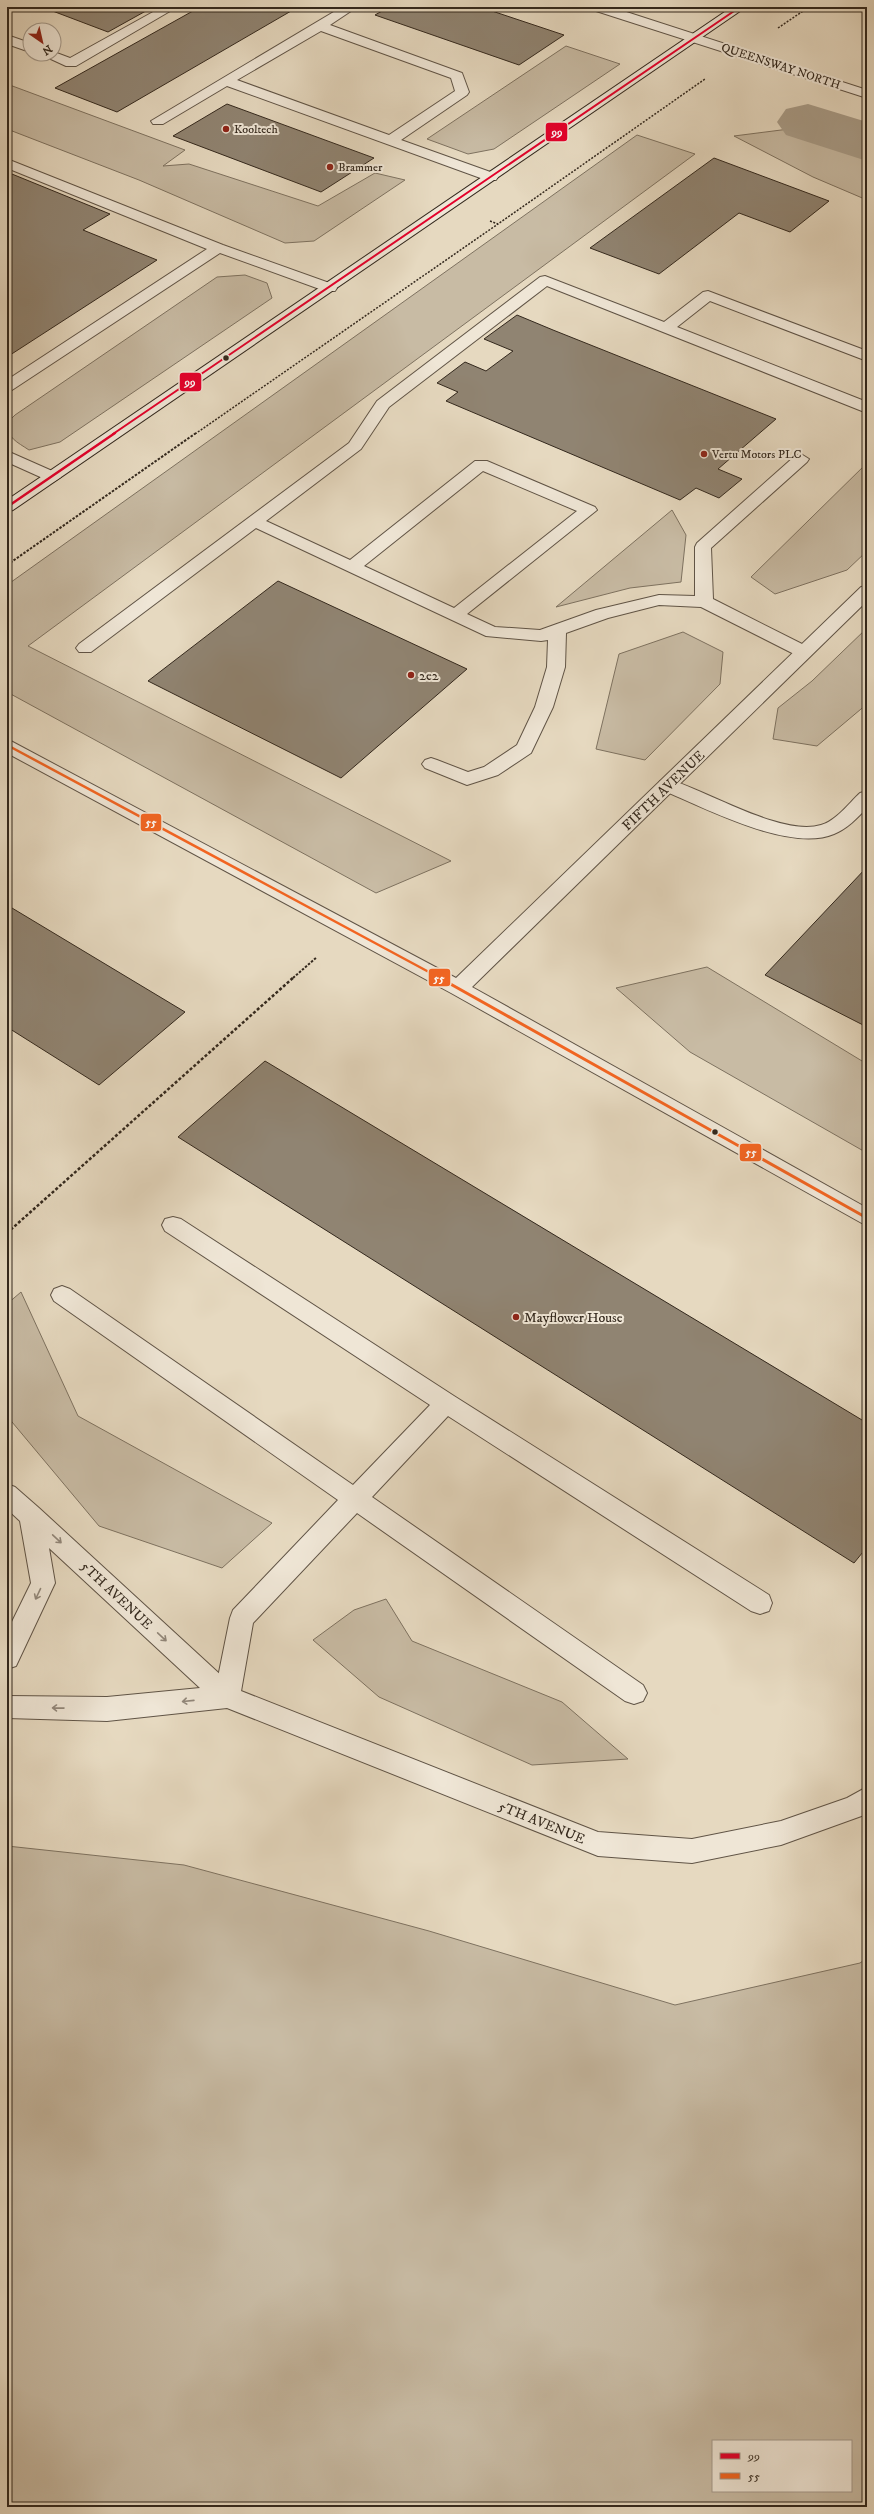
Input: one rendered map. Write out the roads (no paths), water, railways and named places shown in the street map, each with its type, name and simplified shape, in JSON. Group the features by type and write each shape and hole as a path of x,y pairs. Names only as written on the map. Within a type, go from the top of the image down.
{"street":[{"path":"62,60 71,63 171,7"},
{"path":"158,121 351,7"},
{"name":"QUEENSWAY NORTH","path":"598,7 867,94"},
{"path":"7,507 740,7"},
{"path":"320,26 457,76 462,92 391,140"},
{"path":"7,39 22,45"},
{"path":"226,80 491,177"},
{"path":"7,163 218,248 330,288"},
{"path":"7,387 218,248"},
{"path":"85,648 355,446 383,404 544,280 867,408"},
{"path":"666,328 708,295 867,356"},
{"path":"7,456 53,476"},
{"path":"704,602 703,547 801,459"},
{"path":"352,567 481,464 589,510 455,615"},
{"path":"253,521 492,632 541,636 602,614 660,600 704,602 804,652"},
{"name":"FIFTH AVENUE","path":"458,988 867,591"},
{"path":"431,764 467,779 491,771 525,748 544,707 556,667 558,630"},
{"path":"7,745 458,988 867,1218"},
{"path":"667,785 772,827 802,832 822,832 841,821 867,797"},
{"path":"173,1225 446,1403 760,1603"},
{"path":"62,1295 634,1693"},
{"path":"227,1697 242,1618 356,1500 446,1403"},
{"name":"5TH AVENUE","path":"7,1494 227,1697 598,1844 692,1851 781,1833 855,1807 867,1799"},
{"path":"7,1658 43,1583 31,1515"},
{"name":"5TH AVENUE","path":"7,1707 107,1709 227,1697"}],"waterway":[{"path":"808,122 867,142"}],"place":[{"name":"Kooltech","path":"226,129"},
{"name":"Brammer","path":"330,167"},
{"name":"Vertu Motors PLC","path":"704,454"},
{"name":"2e2","path":"411,675"},
{"name":"Mayflower House","path":"516,1317"}]}
